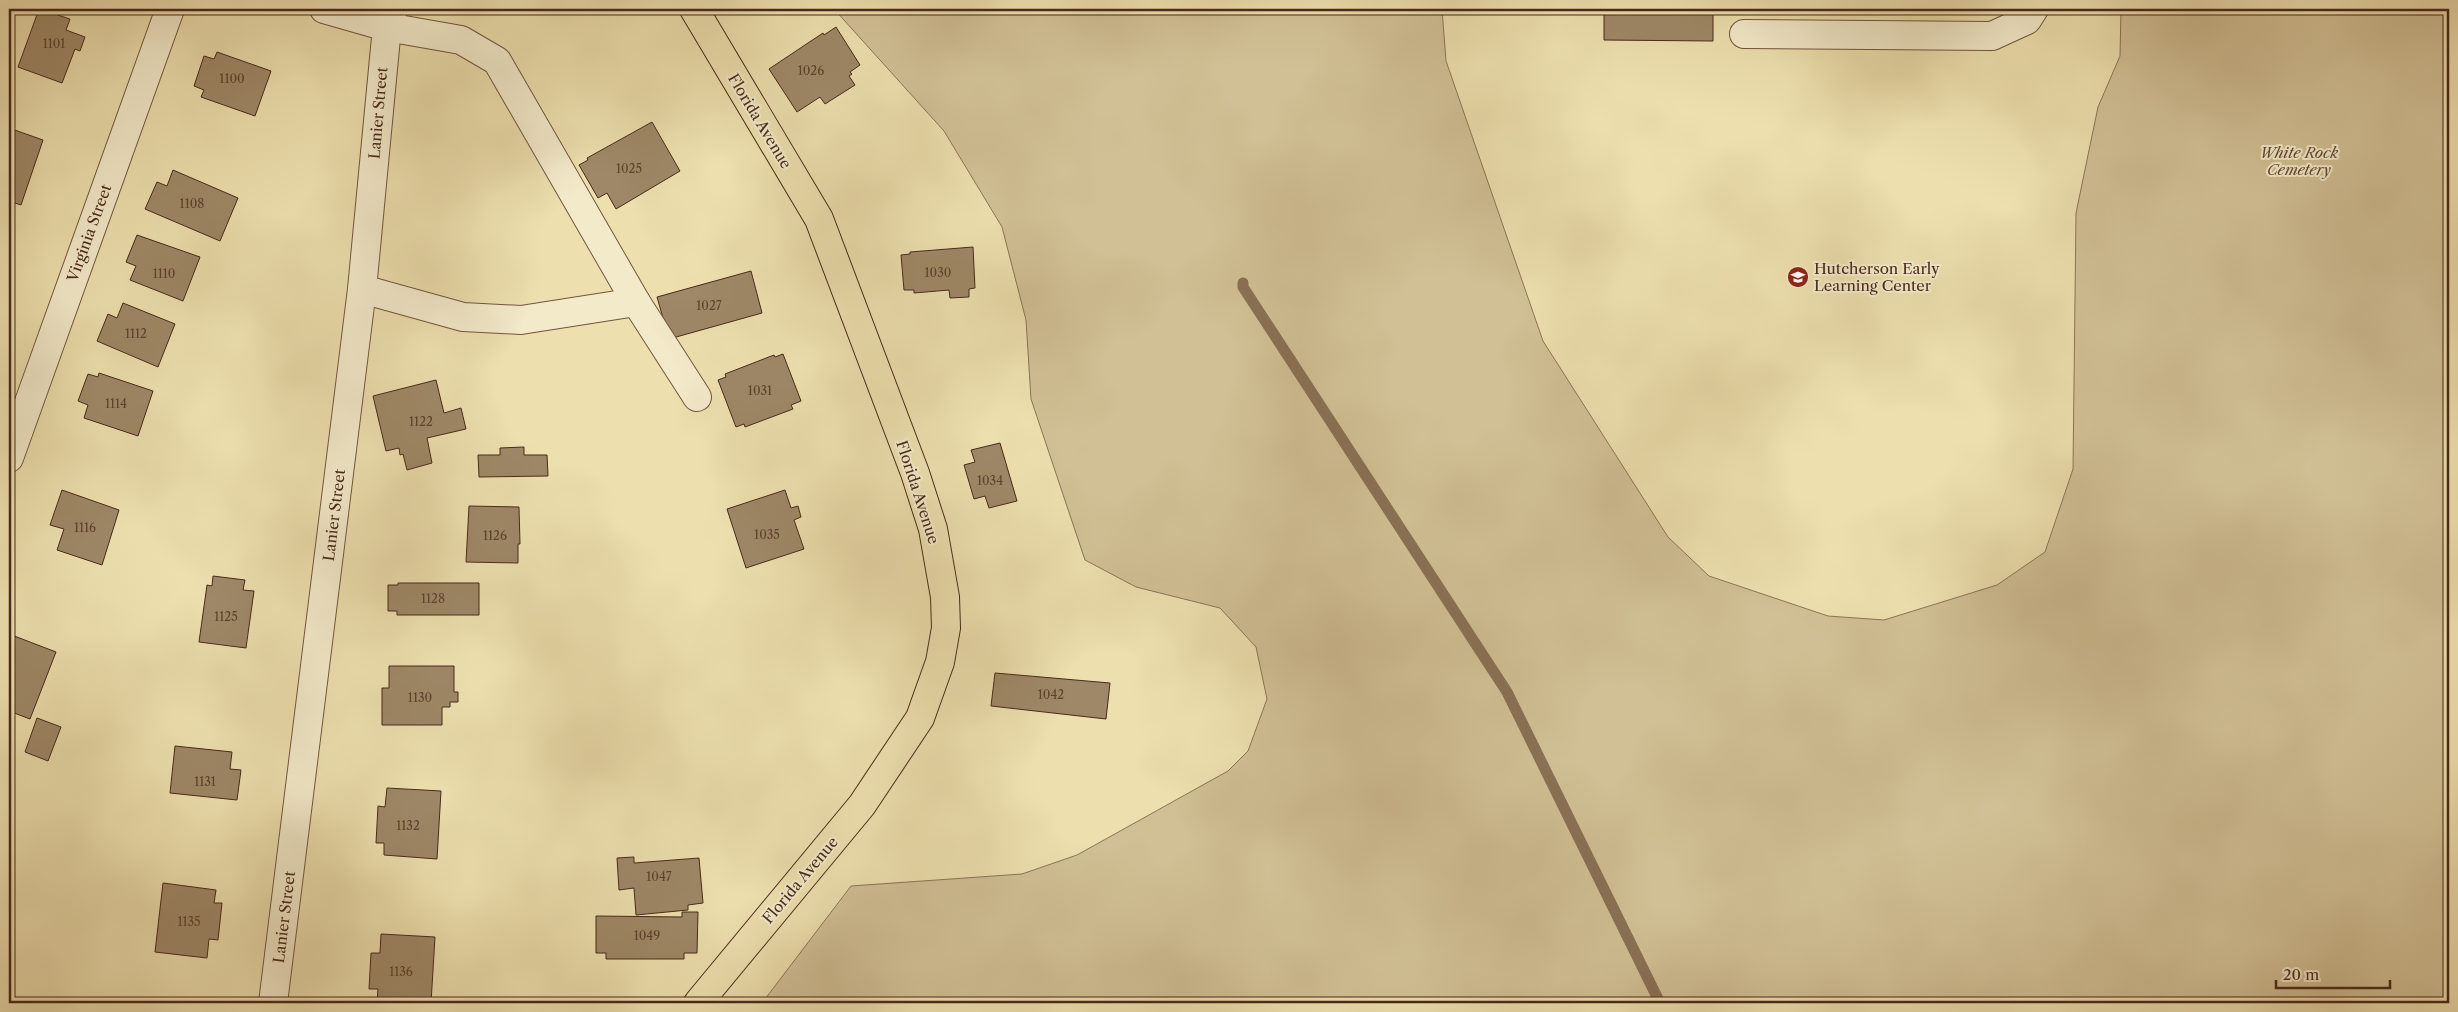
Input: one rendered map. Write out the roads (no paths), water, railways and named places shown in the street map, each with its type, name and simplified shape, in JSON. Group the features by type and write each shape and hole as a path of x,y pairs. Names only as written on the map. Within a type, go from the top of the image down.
{"main road":[{"name":"Florida Avenue","path":"694,9 818,219 915,473 933,529 945,597 946,628 940,662 920,718 862,805 698,1003"}],"street":[{"name":"Virginia Street","path":"9,458 170,9"},
{"path":"324,9 390,18 461,40 497,61 636,302 698,397"},
{"path":"1744,34 1992,36 2027,20 2034,9"},
{"name":"Lanier Street","path":"273,1003 362,289 390,18"},
{"path":"362,289 463,317 521,320 636,302"}],"waterway":[{"path":"1243,283 1243,287 1507,692 1660,1003"}],"place":[{"name":"Hutcherson Early Learning Center","path":"1798,277"}],"park label":[{"name":"White Rock Cemetery","path":"2299,160"}]}
